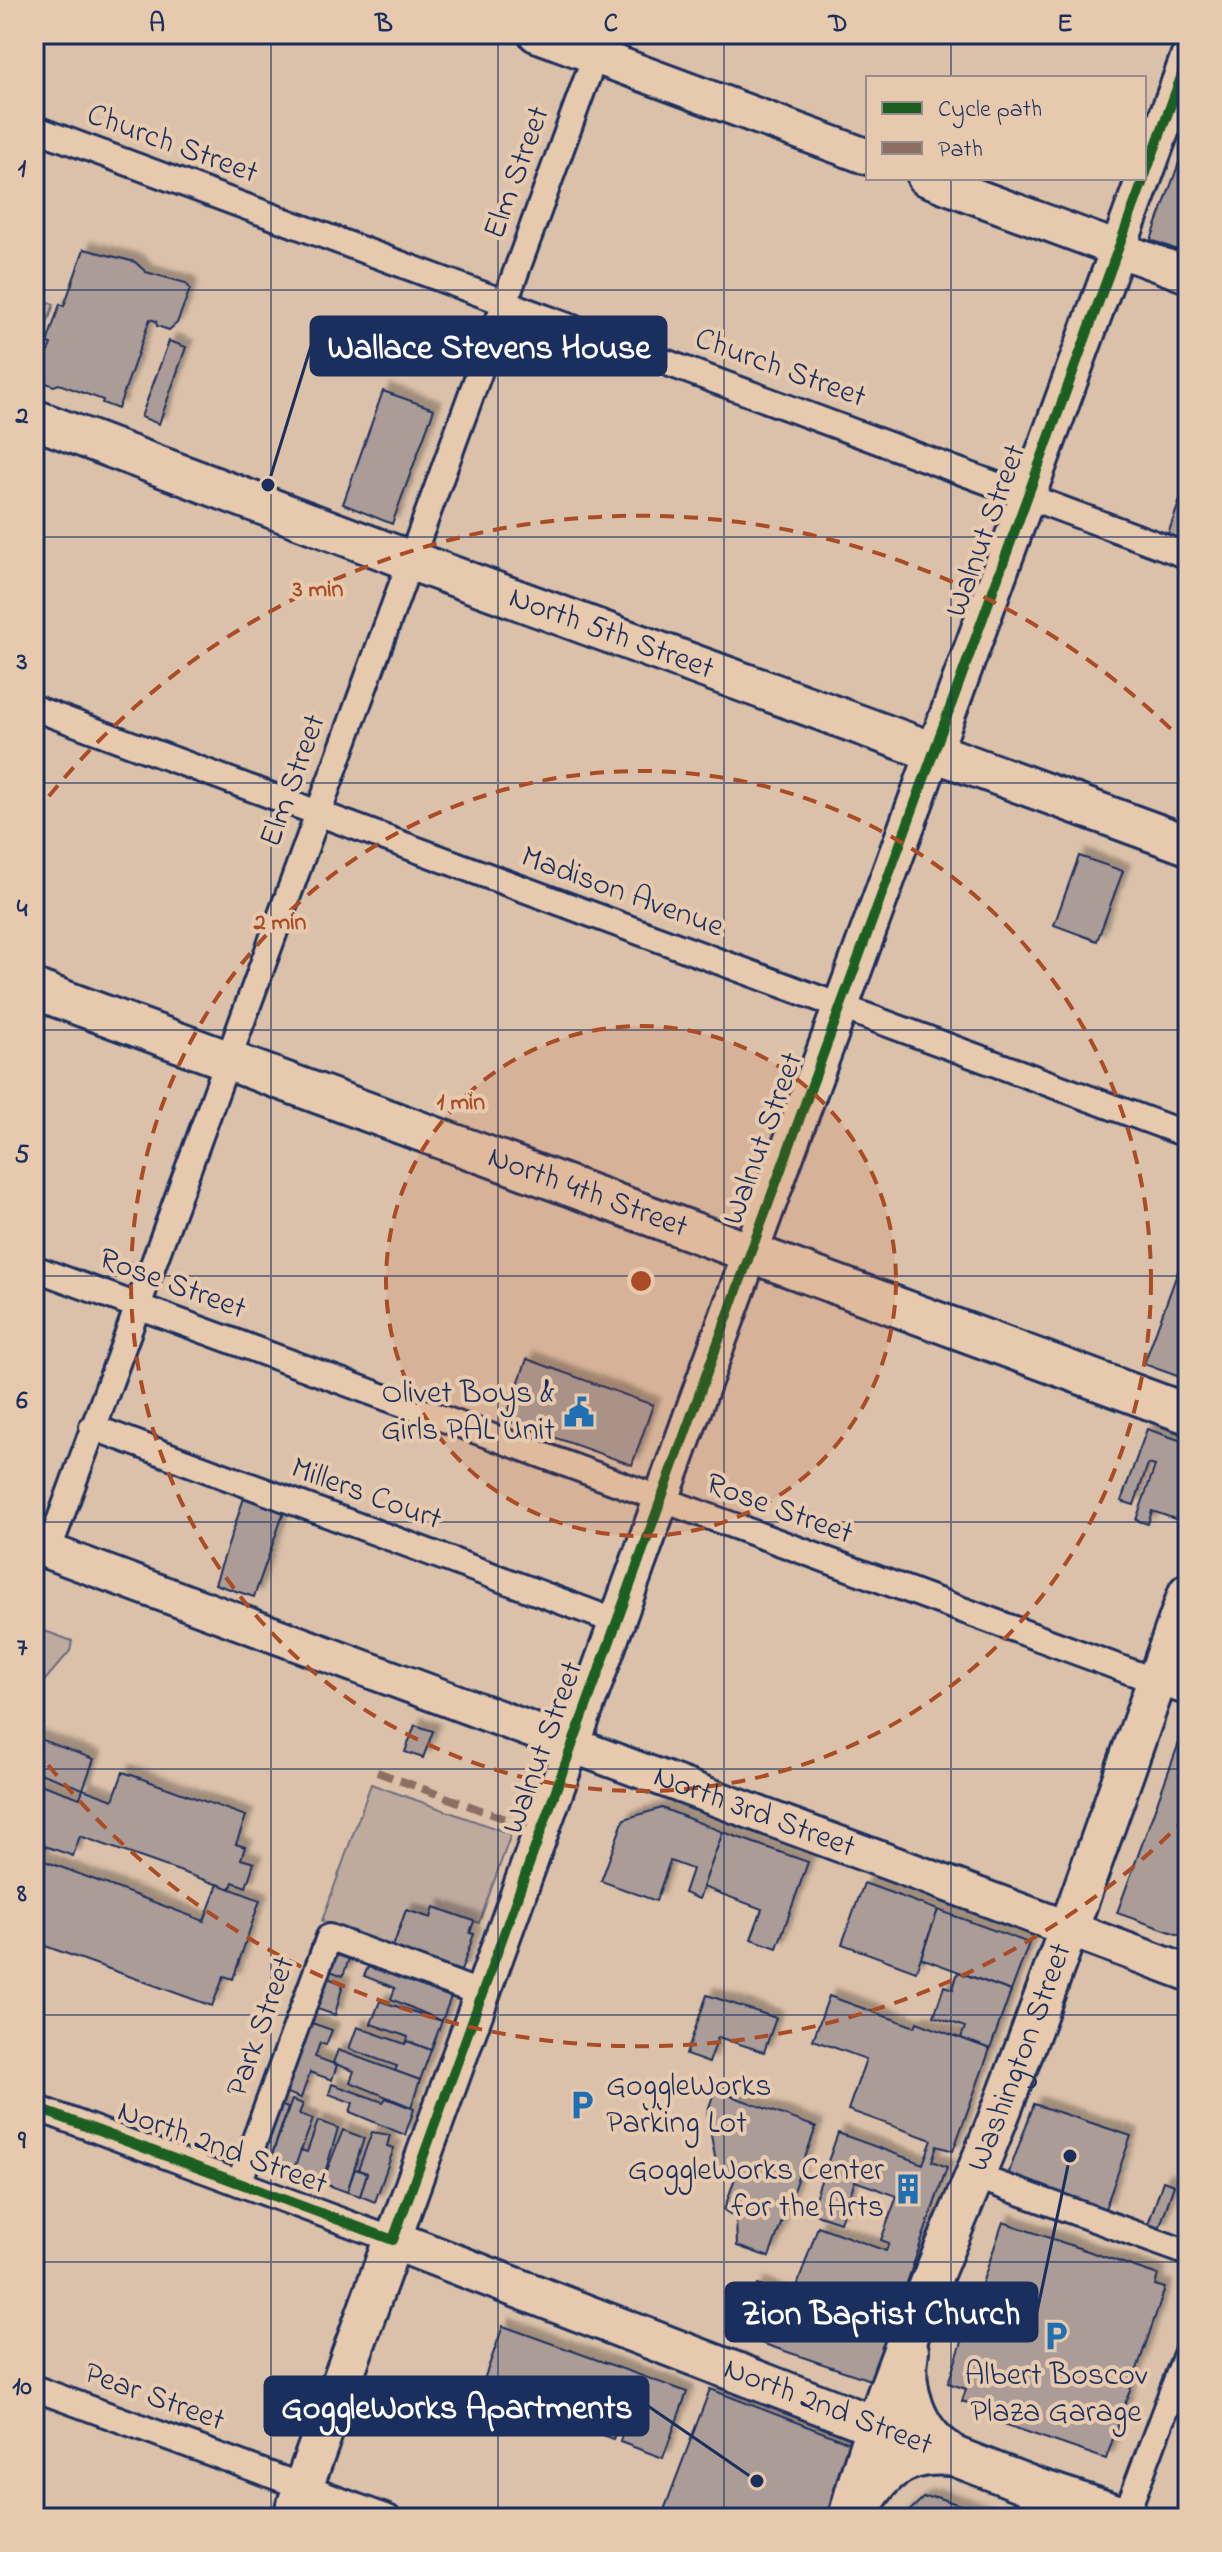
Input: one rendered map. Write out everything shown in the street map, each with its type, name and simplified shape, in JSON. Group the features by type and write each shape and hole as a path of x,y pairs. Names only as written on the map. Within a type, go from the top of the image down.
{"main road":[{"name":"North 5th Street","path":"34,419 409,560 1188,845"},
{"name":"North 4th Street","path":"34,989 1188,1414"},
{"name":"Washington Street","path":"848,2518 874,2426 975,2176 1067,1929 1172,1687 1188,1593"},
{"name":"North 2nd Street","path":"393,2240 1034,2487 1127,2517"},
{"name":"Walnut Street","path":"298,2503 393,2240"},
{"path":"917,2315 907,2362 908,2386 926,2431 939,2446 957,2457"},
{"path":"855,2518 880,2482 911,2457 932,2454 957,2457"}],"street":[{"path":"536,34 599,45 866,156"},
{"name":"Elm Street","path":"41,1549 92,1427 599,45"},
{"name":"Walnut Street","path":"1146,173 1188,58"},
{"name":"Church Street","path":"34,128 1188,556"},
{"path":"930,180 1188,275"},
{"name":"Walnut Street","path":"393,2240 1143,180"},
{"name":"Madison Avenue","path":"34,708 1188,1135"},
{"name":"Rose Street","path":"34,1268 1172,1687"},
{"name":"Millers Court","path":"92,1427 617,1622"},
{"name":"North 3rd Street","path":"41,1549 1188,1973"},
{"name":"Park Street","path":"239,2183 329,1937 482,1994"},
{"name":"North 2nd Street","path":"34,2107 393,2240"},
{"path":"975,2176 1188,2253"},
{"path":"1127,2517 1188,2349"},
{"name":"Pear Street","path":"34,2388 298,2503 388,2518"}],"shaded area":[{"path":"34,297 54,304 34,362"},
{"path":"34,1627 72,1641 70,1651 34,1693"},
{"path":"371,1784 511,1834 479,1923 435,1907 431,1918 406,1910 393,1947 322,1921"}],"building":[{"path":"1188,138 1188,254 1151,240"},
{"path":"84,249 135,262 146,272 186,283 190,289 177,323 169,330 157,326 156,321 150,319 118,409 102,403 103,400 59,384 54,386 43,382 40,375 60,304 64,306"},
{"path":"169,341 186,347 159,424 141,417"},
{"path":"383,391 434,409 392,524 343,504"},
{"path":"1188,477 1188,545 1167,537"},
{"path":"1079,856 1123,871 1097,941 1054,925"},
{"path":"1188,1244 1188,1380 1144,1364"},
{"name":"Olivet Boys & Girls PAL Unit","path":"527,1359 653,1405 632,1465 505,1420"},
{"path":"1147,1429 1188,1443 1188,1492 1178,1520 1152,1511 1148,1524 1136,1520 1155,1466 1148,1464 1134,1505 1121,1501"},
{"path":"246,1492 286,1506 254,1597 215,1584"},
{"path":"1188,1718 1188,1938 1117,1913"},
{"path":"415,1725 433,1731 423,1758 405,1752"},
{"path":"34,1737 94,1759 83,1789 34,1771"},
{"path":"123,1772 246,1816 236,1844 245,1847 241,1859 254,1863 246,1887 233,1882 230,1889 80,1836 73,1856 45,1846 40,1859 34,1857 34,1782 80,1798 83,1789 113,1800"},
{"path":"662,1808 723,1832 699,1899 684,1893 692,1869 670,1861 656,1901 601,1881 624,1819"},
{"path":"723,1832 808,1862 777,1948 751,1939 762,1909 703,1887"},
{"path":"34,1857 204,1921 218,1884 260,1900 233,1979 224,1976 212,2006 34,1942"},
{"path":"864,1883 938,1910 916,1971 842,1944"},
{"path":"434,1907 474,1921 470,1933 474,1934 461,1971 393,1947 406,1910 431,1918"},
{"path":"938,1910 1029,1943 1011,1991 921,1958"},
{"path":"333,1947 351,1953 343,1976 325,1969"},
{"path":"376,1965 453,1991 442,2021 391,1999 395,1988 364,1976 368,1967 374,1969"},
{"path":"958,1972 1011,1991 990,2049 961,2038 965,2027 934,2016 944,1986 953,1989"},
{"path":"323,1976 343,1984 335,2015 311,2007"},
{"path":"707,1995 776,2018 764,2052 718,2037 709,2063 686,2055"},
{"name":"GoggleWorks Center for the Arts","path":"829,1996 915,2027 917,2022 990,2049 953,2151 937,2146 932,2161 947,2167 873,2381 761,2343 754,2296 758,2285 793,2298 818,2226 886,2251 889,2243 881,2240 897,2196 855,2181 840,2222 810,2212 838,2133 923,2164 932,2140 848,2110 866,2059 813,2040"},
{"path":"380,2001 442,2021 431,2050 407,2041 408,2037 371,2024"},
{"path":"306,2021 332,2030 326,2045 320,2043 315,2057 337,2065 332,2080 310,2072 301,2098 281,2091"},
{"path":"357,2027 431,2050 420,2080 395,2071 397,2066 349,2049"},
{"path":"338,2050 420,2080 411,2107 350,2082 354,2071 333,2063"},
{"path":"332,2084 414,2109 405,2135 350,2112 353,2103 329,2094"},
{"path":"715,2090 816,2127 769,2257 737,2246 736,2218 724,2210 736,2175 717,2168 707,2113"},
{"path":"292,2100 303,2104 299,2114 313,2119 293,2172 269,2163"},
{"path":"275,2103 288,2108 269,2163 255,2159"},
{"path":"1034,2104 1131,2136 1105,2209 1008,2175"},
{"path":"318,2121 338,2128 322,2183 293,2172 301,2150 307,2152"},
{"path":"343,2130 364,2138 347,2192 322,2183"},
{"path":"372,2132 390,2135 387,2146 394,2148 375,2202 360,2196 367,2173 358,2170"},
{"path":"355,2169 367,2173 360,2196 347,2192"},
{"path":"1163,2181 1174,2185 1159,2229 1148,2225"},
{"name":"Albert Boscov Plaza Garage","path":"1003,2222 1158,2275 1155,2285 1165,2288 1106,2459 989,2419 992,2411 962,2401 966,2389 948,2383"},
{"path":"503,2326 687,2392 663,2458 620,2442 622,2434 616,2432 613,2439 548,2416 551,2407 536,2402 533,2409 509,2400 504,2412 476,2402"},
{"path":"710,2389 853,2444 825,2518 661,2518"},
{"path":"936,2497 998,2518 902,2518 923,2498"}],"marked path":[{"path":"377,1772 541,1832"}],"cycle path":[{"path":"1146,173 1188,58"},
{"path":"34,2107 393,2240 1143,180"}],"place":[{"name":"Wallace Stevens House","path":"268,485"},
{"name":"Olivet Boys & Girls PAL Unit","path":"579,1412"},
{"name":"GoggleWorks Parking Lot","path":"582,2105"},
{"name":"Zion Baptist Church","path":"1070,2156"},
{"name":"GoggleWorks Center for the Arts","path":"908,2189"},
{"name":"Albert Boscov Plaza Garage","path":"1056,2336"},
{"name":"GoggleWorks Apartments","path":"757,2481"}]}
